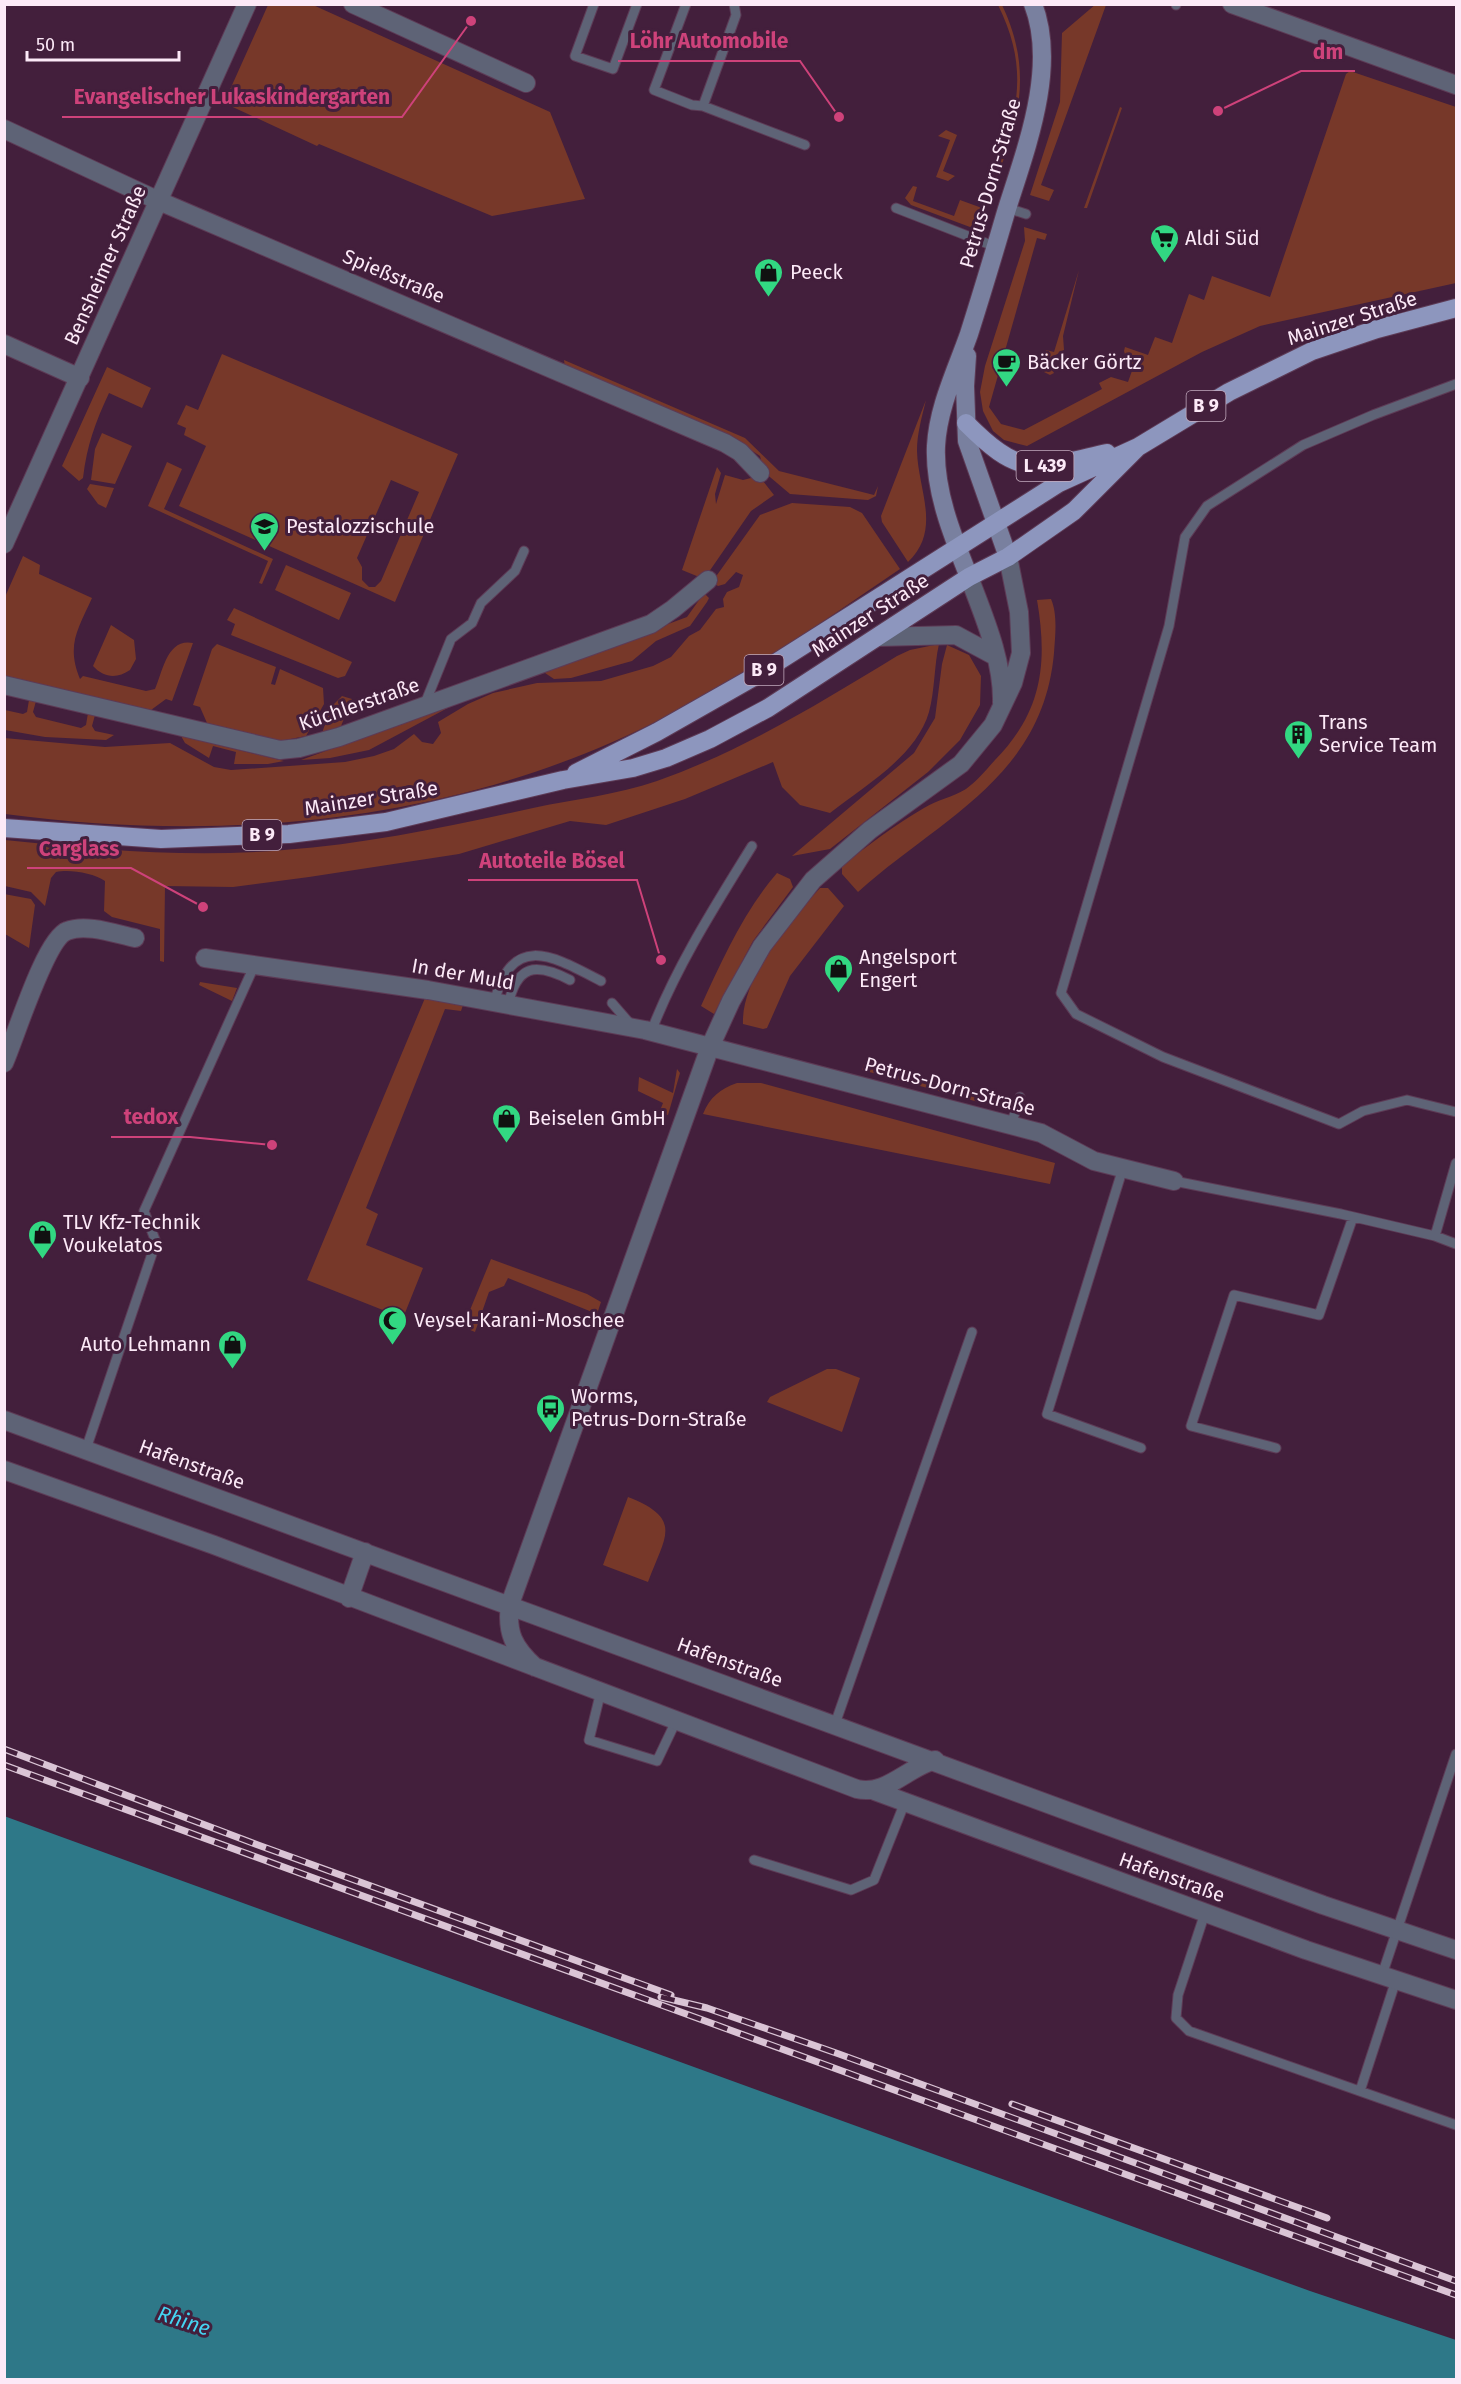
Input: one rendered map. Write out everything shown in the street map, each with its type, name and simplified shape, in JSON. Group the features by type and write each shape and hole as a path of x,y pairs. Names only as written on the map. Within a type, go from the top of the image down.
{"main road":[{"name":"Petrus-Dorn-Straße","path":"969,577 956,546 942,493 936,448 940,417 969,334 1031,133 1039,91 1040,31 1036,6"},
{"name":"Mainzer Straße","path":"562,780 735,688 956,546 996,524 1059,483 1138,447 1229,392 1312,351 1377,329 1456,308"},
{"name":"Petrus-Dorn-Straße","path":"969,334 966,423 973,462 1008,557"},
{"name":"L 439","path":"966,423 997,453 1028,466 1041,467 1138,447"},
{"name":"Mainzer Straße","path":"4,828 161,839 290,834 386,822 562,780 633,768 710,739 768,708 969,577 1008,557 1074,511 1138,447"}],"street":[{"name":"Bensheimer Straße","path":"4,544 248,4"},
{"path":"353,4 526,83"},
{"path":"1232,4 1456,85"},
{"name":"Spießstraße","path":"4,129 159,201 725,443 740,452 760,473"},
{"path":"4,344 80,378"},
{"name":"Petrus-Dorn-Straße","path":"510,1604 710,1047 747,970 780,919 800,895 843,851 961,764 982,740 1001,709 1013,683 1021,653 1019,612 1008,557"},
{"name":"Petrus-Dorn-Straße","path":"969,577 996,657 1001,683 1001,709"},
{"name":"Küchlerstraße","path":"4,685 280,750 299,748 339,737 651,624 674,609 708,580"},
{"path":"878,638 956,635 996,657"},
{"path":"4,1064 41,967 56,939 66,931 81,929 135,938"},
{"name":"In der Muld","path":"205,958 501,1004 643,1030 710,1047"},
{"name":"Petrus-Dorn-Straße","path":"710,1047 1041,1133 1094,1161 1174,1181"},
{"name":"Hafenstraße","path":"4,1420 935,1760 1323,1905 1456,1950"},
{"name":"Hafenstraße","path":"4,1470 214,1545 857,1789 875,1791 1205,1913 1456,2000"},
{"path":"349,1598 365,1552"},
{"name":"Hafenstraße","path":"510,1604 508,1626 511,1638 524,1657 535,1667"},
{"path":"875,1791 916,1767 935,1760"}],"lane":[{"path":"594,4 575,56 613,69 636,4"},
{"path":"686,4 654,90 805,145"},
{"path":"703,106 736,15 734,4"},
{"path":"896,208 996,247"},
{"path":"1008,208 1026,214"},
{"path":"1456,384 1372,415 1303,445 1207,506 1185,537 1169,626 1061,993 1076,1014 1164,1057 1339,1124 1363,1112 1407,1100 1456,1112"},
{"path":"424,706 451,639 472,623 482,603 515,571 524,551"},
{"path":"612,1003 643,1030 664,998 705,921 752,846"},
{"path":"501,1004 504,973 512,964 530,957 551,956 601,981"},
{"path":"86,1449 156,1242 144,1211 255,964"},
{"path":"501,1004 515,981 526,972 548,970 570,980"},
{"path":"1011,1125 1020,1097"},
{"path":"1435,1236 1456,1163"},
{"path":"1123,1168 1047,1414 1141,1448"},
{"path":"1174,1181 1353,1217 1435,1236 1456,1244"},
{"path":"1276,1448 1191,1426 1230,1305 1234,1295 1319,1316 1353,1217"},
{"path":"835,1724 972,1332"},
{"path":"601,1691 589,1740 657,1761 677,1719"},
{"path":"1360,2091 1389,1977 1398,1930 1456,1754"},
{"path":"754,1860 851,1890 874,1880 905,1802"},
{"path":"1205,1913 1178,1995 1176,2018 1189,2031 1456,2125"}],"shaded area":[{"path":"1096,4 1106,5 1041,185 1054,190 1049,201 1030,195 1060,102 1062,33"},
{"path":"268,5 313,5 550,112 585,199 492,216 319,144 317,146 224,103"},
{"path":"998,5 1002,5 1013,35 1019,63 1020,90 1010,142 978,224 970,227 911,205 905,198 913,186 917,187 913,201 954,216 960,200 982,208 1009,131 1015,108 1017,84 1016,59 1010,33"},
{"path":"1350,71 1456,107 1456,283 1260,326 1202,352 1027,446 1004,440 993,431 983,411 980,392 985,366 1025,241 1024,227 1047,234 1045,240 1037,238 989,407 1001,424 1024,430 1102,389 1099,383 1111,377 1128,382 1133,368 1129,367 1125,347 1148,355 1155,337 1172,343 1189,294 1204,300 1212,276 1270,297 1346,74"},
{"path":"1120,107 1122,108 1087,208 1084,208"},
{"path":"946,130 957,135 943,171 955,176 948,181 936,177 950,140 938,136"},
{"path":"1079,270 1063,336 1064,350 1047,360 1054,373 1050,375 1042,371 1046,350 1054,352"},
{"path":"222,354 458,454 395,602 179,506 206,446 184,435 186,428 177,424 186,405 198,410","holes":["391,480 419,492 381,581 375,587 369,587 362,580 362,567 357,558"]},
{"path":"564,360 745,438 779,471 874,495 878,486 876,496 868,500 790,494 764,472 760,456 742,444 565,367"},
{"path":"107,367 151,388 142,408 109,393 92,434 83,478 79,481 62,466"},
{"path":"926,400 917,451 926,523 924,537 918,550 908,562 882,522 881,516"},
{"path":"102,433 132,446 115,484 91,480 95,449"},
{"path":"167,462 182,469 164,509 273,559 262,584 259,583 268,561 148,506"},
{"path":"717,467 721,473 715,494 716,504 725,475 743,480 759,476 774,495 751,511 704,579 682,570"},
{"path":"90,484 114,488 106,508 98,504 87,489"},
{"path":"792,503 850,507 862,513 900,569 729,682 669,715 591,751 510,780 428,801 345,816 261,824 176,826 90,823 5,814 4,738 105,747 170,743 214,767 231,770 345,762 394,749 414,734 422,742 433,744 441,733 438,722 468,704 493,693 537,683 601,681 653,666 671,657 689,636 700,630 716,609 724,607 723,599 727,592 739,587 743,575 736,572 725,584 718,586 712,582 760,515"},
{"path":"23,556 40,565 39,574 92,598 78,628 74,647 80,679 83,676 146,691 155,689 167,657 177,646 193,643 172,701 166,699 151,710 5,676 5,597"},
{"path":"286,565 351,593 339,620 275,590"},
{"path":"704,593 709,598 690,626 656,641 632,661 571,678 554,679 542,671 687,617"},
{"path":"1051,599 1055,619 1054,653 1046,696 1030,733 1009,764 982,792 858,892 842,874 842,866 929,805 970,786 1011,742 1023,724 1038,686 1041,666 1042,645 1037,600"},
{"path":"234,608 352,662 345,676 338,678 231,635 235,624 227,620"},
{"path":"111,625 134,640 136,659 130,670 115,676 106,675 93,666"},
{"path":"217,644 276,667 271,684 275,685 280,669 323,688 324,704 306,736 280,741 207,723 200,707 193,705 212,649"},
{"path":"939,644 929,712 913,743 901,757 873,781 830,813 800,805 782,787 773,762 685,799 606,825 570,821 459,854 309,877 233,887 165,886 164,962 160,961 160,929 112,917 104,911 105,881 100,878 74,871 56,872 51,878 45,906 31,892 5,886 5,840 144,852 214,853 284,850 410,834 627,790 689,769 750,741 897,656 910,650"},
{"path":"947,645 969,655 981,676 980,705 960,740 928,772 830,849 792,856 914,753 935,718 942,664"},
{"path":"342,696 352,699 341,726 322,733 331,707"},
{"path":"29,700 36,701 33,712 36,717 81,728 86,725 88,713 95,715 92,726 95,731 114,735 106,740 45,737 5,730 5,710 23,714 27,712"},
{"path":"457,703 369,750 330,758 301,760"},
{"path":"181,736 284,761 268,764 234,764 236,752 213,746 209,758 185,743"},
{"path":"777,873 790,879 793,887 753,941 714,1014 701,1006 744,920"},
{"path":"820,888 828,888 844,906 790,976 767,1028 743,1024 750,988 759,969 782,933"},
{"path":"4,894 31,899 35,905 29,948 5,934"},
{"path":"200,982 237,988 232,1001 199,985"},
{"path":"425,998 463,1005 461,1011 445,1009 366,1208 378,1214 366,1245 423,1268 403,1318 307,1280"},
{"path":"864,1064 1002,1102 1000,1108 862,1070"},
{"path":"677,1069 680,1073 668,1115 659,1113 663,1103 638,1091 639,1077 673,1093"},
{"path":"737,1083 761,1083 1055,1163 1050,1184 703,1114 716,1094"},
{"path":"491,1259 587,1294 601,1302 597,1314 508,1278 504,1286 489,1292 475,1332 463,1327"},
{"path":"827,1369 836,1369 860,1378 842,1432 767,1402 770,1397"},
{"path":"628,1497 646,1505 663,1521 664,1541 648,1582 603,1565"}],"water":[{"name":"Rhine","path":"4,1816 1310,2291 1456,2340 1456,2379 5,2379"}],"railway":[{"path":"4,1749 258,1845 671,1995"},
{"path":"4,1765 1456,2295"},
{"path":"661,1997 707,2008 839,2054 1456,2281"},
{"path":"1012,2104 1327,2218"}],"place":[{"name":"Evangelischer Lukaskindergarten","path":"471,21"},
{"name":"dm","path":"1218,111"},
{"name":"Löhr Automobile","path":"839,117"},
{"name":"Aldi Süd","path":"1164,264"},
{"name":"Peeck","path":"769,298"},
{"name":"Bäcker Görtz","path":"1006,388"},
{"name":"Pestalozzischule","path":"265,552"},
{"name":"Trans Service Team","path":"1298,760"},
{"name":"Carglass","path":"203,907"},
{"name":"Autoteile Bösel","path":"661,960"},
{"name":"Angelsport Engert","path":"838,994"},
{"name":"Beiselen GmbH","path":"507,1144"},
{"name":"tedox","path":"272,1145"},
{"name":"TLV Kfz-Technik Voukelatos","path":"42,1260"},
{"name":"Veysel-Karani-Moschee","path":"393,1346"},
{"name":"Auto Lehmann","path":"232,1370"},
{"name":"Worms, Petrus-Dorn-Straße","path":"550,1434"}]}
